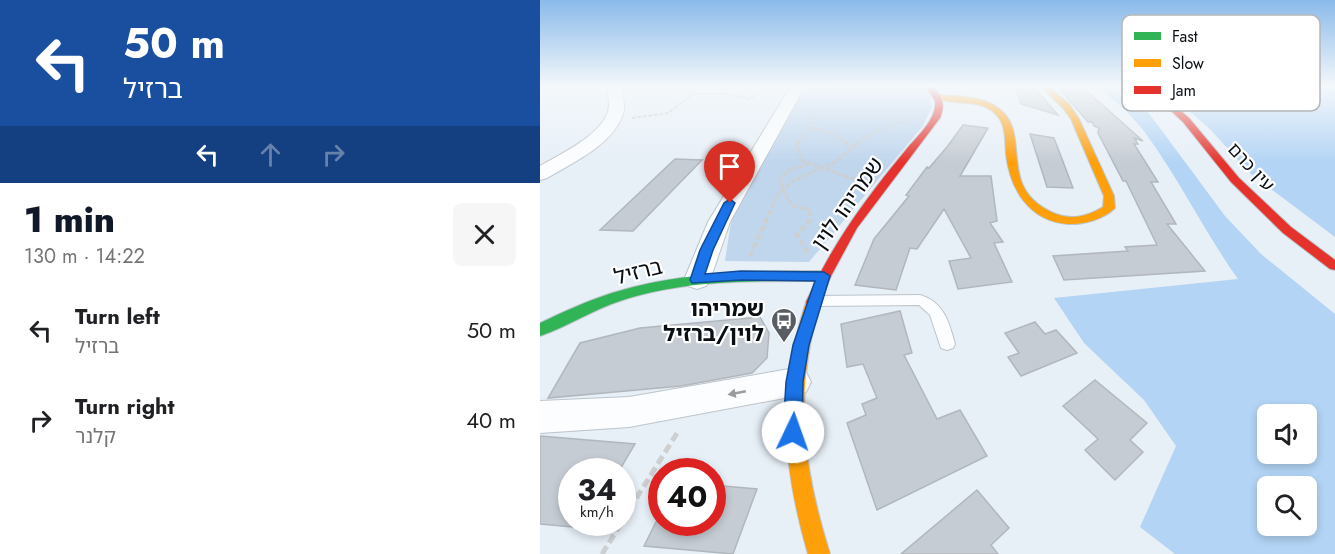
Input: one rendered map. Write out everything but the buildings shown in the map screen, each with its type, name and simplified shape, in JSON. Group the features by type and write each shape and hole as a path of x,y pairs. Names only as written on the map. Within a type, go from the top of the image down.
{"street":[{"path":"540,174 578,151 610,123 615,112"},
{"path":"697,280 718,222 783,112"},
{"name":"שמריהו לוין","path":"819,554 802,499 793,432 795,382 801,345 824,276 849,231 936,118 938,112"},
{"path":"999,112 1008,129 1015,178 1020,194 1029,205 1044,215 1062,221 1081,220 1099,215 1109,207 1110,196 1070,112"},
{"name":"עין כרם","path":"1177,112 1235,180 1280,223 1335,266"},
{"name":"ברזיל","path":"540,330 616,297 697,280 741,276 824,276"},
{"path":"540,417 629,412 795,382"}],"lane":[{"path":"815,301 920,300 929,302 936,310 947,344"}],"path":[{"path":"630,118 670,112"},
{"path":"810,112 813,114 814,120 797,144 801,160 881,189"},
{"path":"741,276 778,194 793,181 824,169 837,161 851,147 874,132 918,112"},
{"path":"809,127 829,130 841,136 851,147"},
{"path":"808,254 797,234 810,220 810,210 792,206 783,190 780,178 791,169 810,164"},
{"path":"636,499 697,401"},
{"path":"602,554 613,536"}],"shaded area":[{"path":"790,112 930,112 923,126 809,262 725,261 732,215"},
{"path":"1126,112 1148,112 1225,216 1261,254 1335,314 1335,554 1175,554 1140,527 1176,446 1144,400 1084,343 1054,298 1238,279 1141,127"},
{"path":"1190,112 1335,112 1335,237 1251,174 1209,128"}],"traffic: fast":[{"path":"540,330 616,297 667,284 719,278 824,276"}],"traffic: slow":[{"path":"997,112 1008,129 1012,164 1023,195 1040,211 1053,217 1075,221 1089,218 1109,208 1109,196 1070,112"},
{"path":"813,302 797,365 795,428 802,492 819,554"}],"traffic: jam":[{"path":"813,302 824,276 851,228 936,118 938,112"},
{"path":"1177,112 1235,180 1287,230 1335,266"}],"place":[{"name":"שמריהו לוין/ברזיל","path":"784,344"}],"route":[{"path":"730,203 718,222 706,250 697,280 741,276 824,276 801,345 795,382 793,432"}]}
